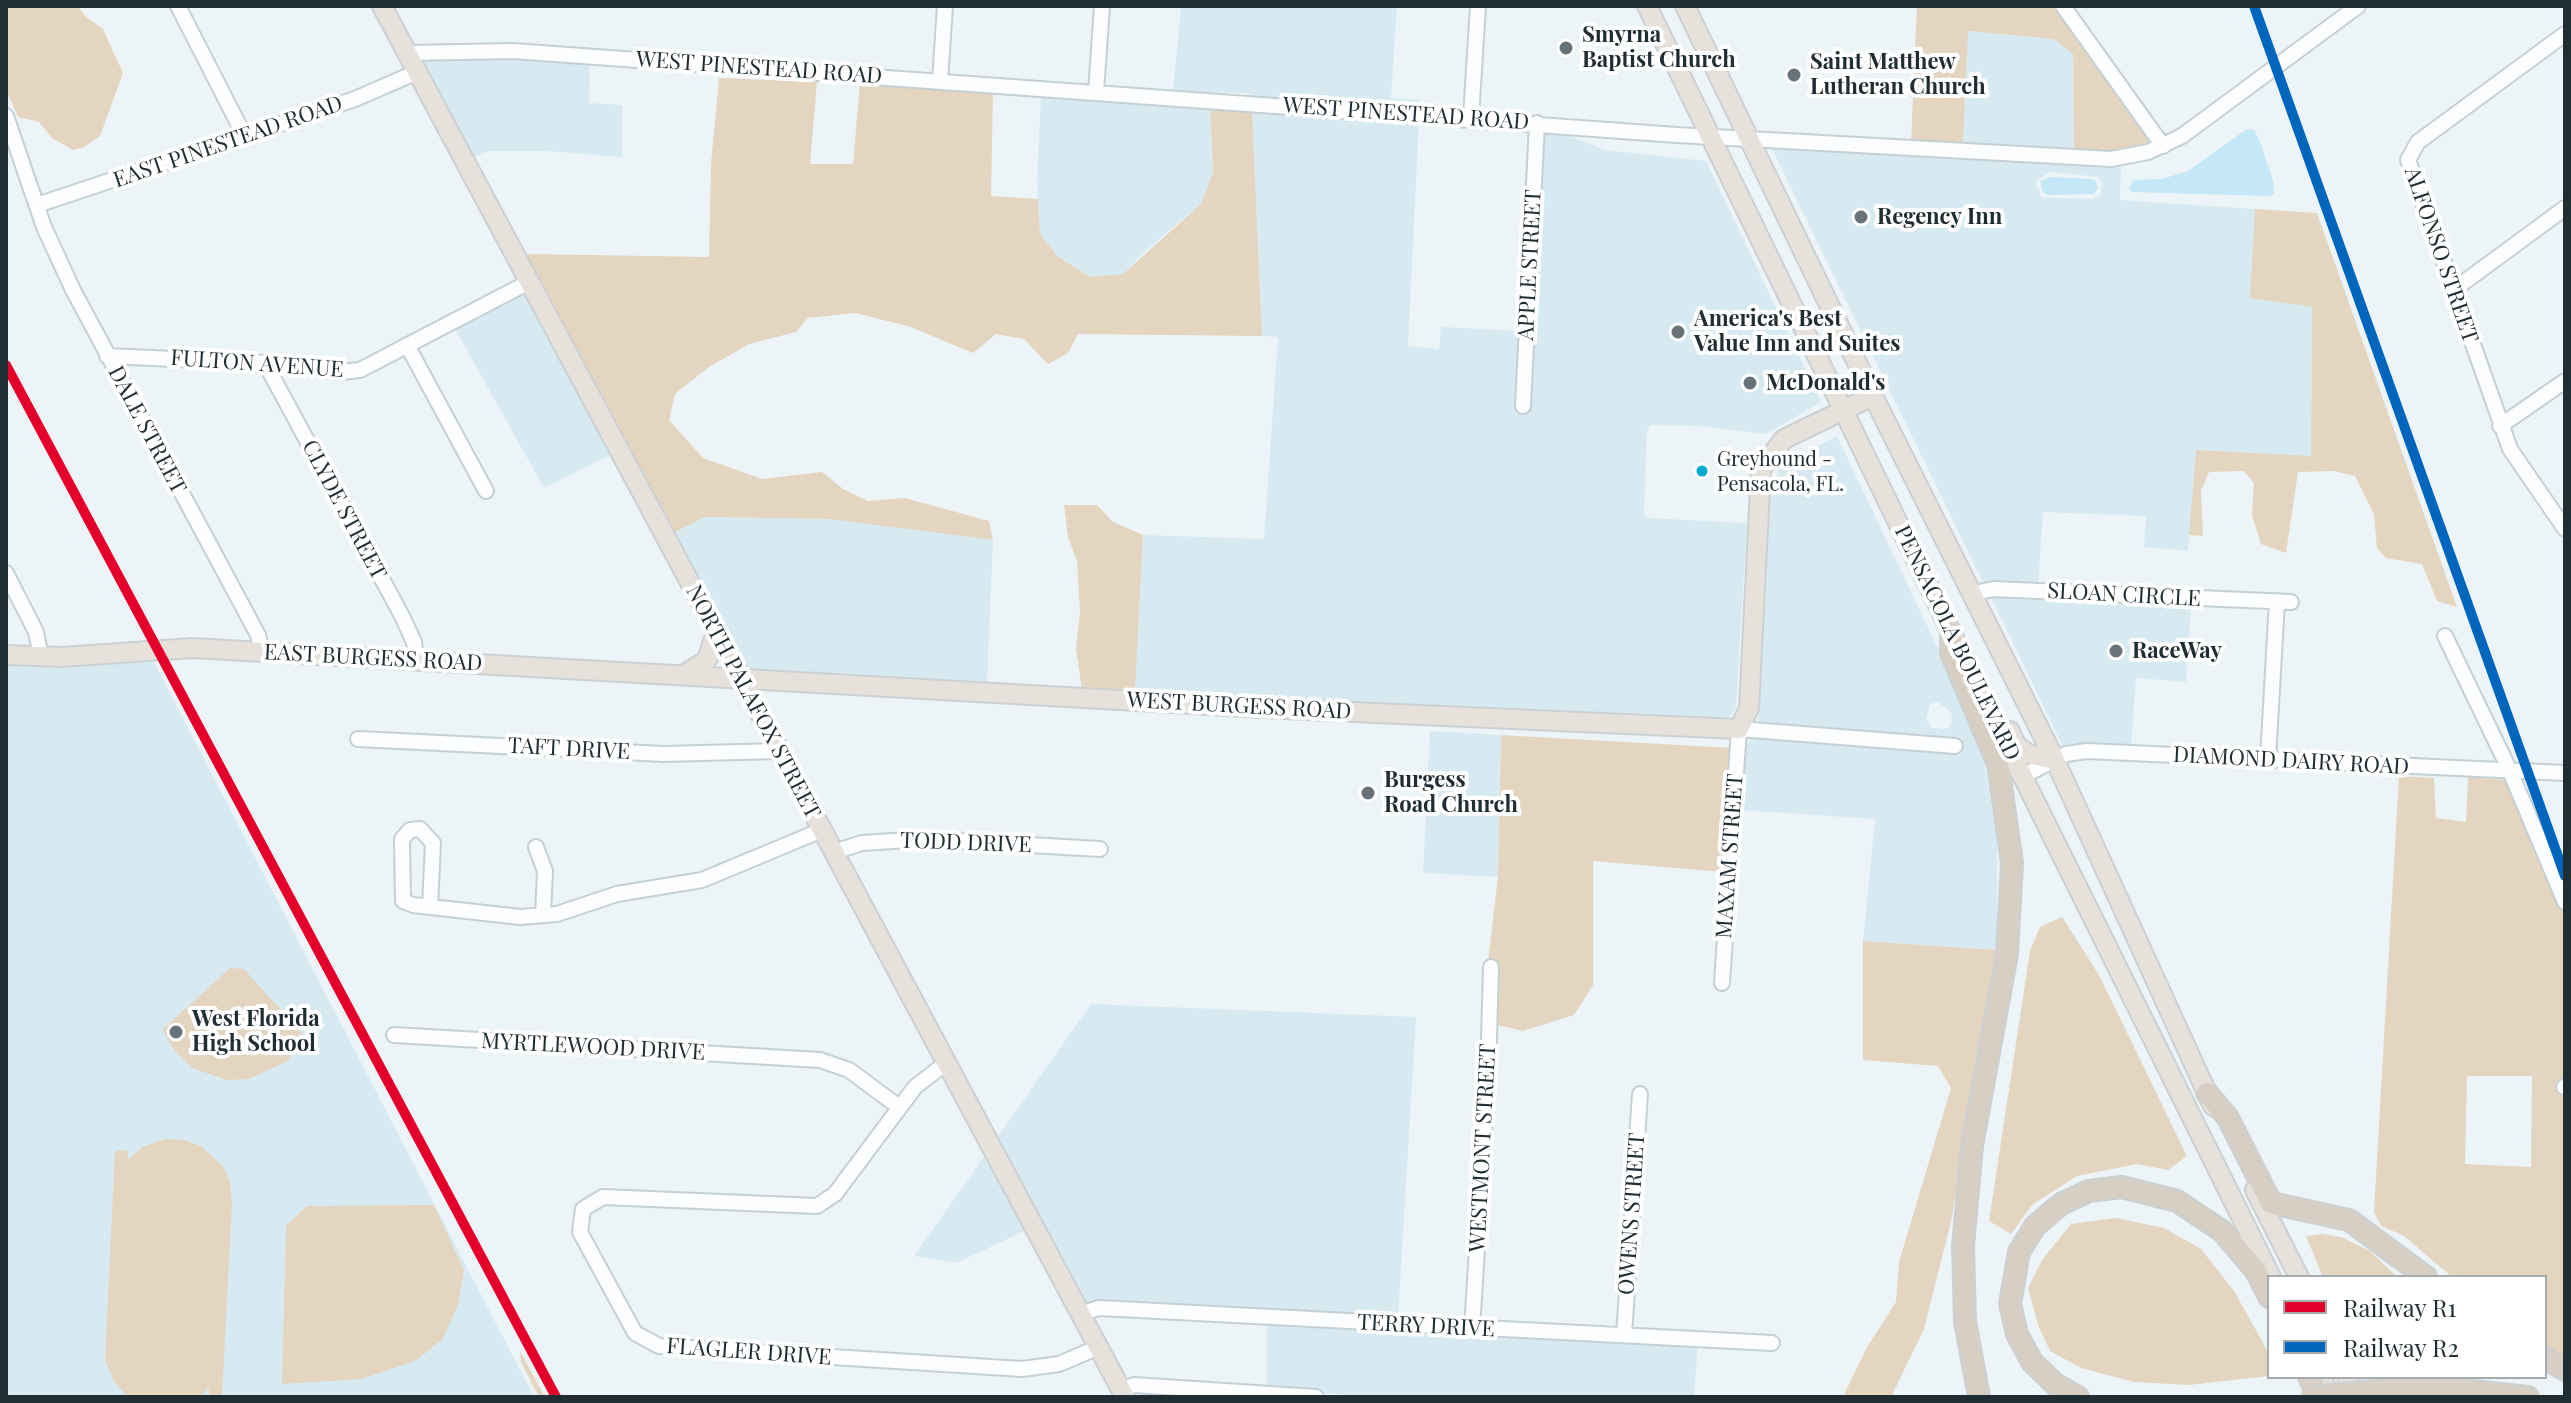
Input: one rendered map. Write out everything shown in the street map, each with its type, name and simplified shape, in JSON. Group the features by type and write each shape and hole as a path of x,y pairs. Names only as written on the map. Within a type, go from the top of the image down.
{"highway":[{"path":"1955,631 1951,653 1998,764 2008,812 2012,872 2007,954 1972,1146 1964,1227 1965,1321 1979,1397"},
{"path":"2207,1093 2228,1118 2269,1201 2349,1220 2423,1275"},
{"path":"2078,1397 2055,1384 2032,1362 2017,1334 2010,1304 2014,1267 2026,1240 2046,1215 2076,1196 2104,1188 2138,1189 2193,1209 2222,1231 2256,1271 2267,1293"},
{"path":"2547,1359 2565,1370"},
{"path":"2310,1379 2319,1397"},
{"path":"2310,1397 2393,1389 2446,1388 2528,1397"},
{"path":"2393,1389 2442,1397"}],"main road":[{"name":"NORTH PALAFOX STREET","path":"382,6 1124,1394"},
{"name":"PENSACOLA BOULEVARD","path":"1647,6 1912,552 1955,631 2023,776 2270,1275"},
{"name":"PENSACOLA BOULEVARD","path":"1685,6 1873,396 2055,760 2207,1093 2298,1275"},
{"path":"1739,729 1749,708 1761,469 1784,439 1873,396"},
{"path":"1983,619 1955,631 2016,745 2028,754 2055,760"},
{"path":"685,674 707,660 716,632"},
{"name":"EAST BURGESS ROAD","path":"6,655 41,657 159,648 740,677"},
{"name":"WEST BURGESS ROAD","path":"740,677 1252,707 1739,729"},
{"path":"2322,1379 2331,1397"},
{"path":"2348,1379 2357,1397"}],"street":[{"path":"178,6 245,137"},
{"path":"940,81 945,6"},
{"path":"1096,92 1102,6"},
{"path":"1471,117 1478,6"},
{"path":"2063,6 2163,146"},
{"name":"WEST PINESTEAD ROAD","path":"407,53 513,51 1471,117 1709,137 2093,159 2124,157 2163,146 2193,129 2358,6"},
{"name":"ALFONSO STREET","path":"2565,34 2418,142 2410,152 2408,168 2500,426 2521,470 2565,529"},
{"name":"EAST PINESTEAD ROAD","path":"37,205 355,99 417,72"},
{"name":"DALE STREET","path":"6,116 63,269 258,635 262,652"},
{"name":"APPLE STREET","path":"1523,406 1537,123"},
{"path":"2452,291 2565,208"},
{"name":"FULTON AVENUE","path":"107,356 265,363 340,372 360,370 529,282"},
{"path":"407,345 486,491"},
{"name":"CLYDE STREET","path":"265,363 402,616 414,642 416,660"},
{"path":"2500,426 2565,381"},
{"path":"6,573 36,632 41,657"},
{"name":"SLOAN CIRCLE","path":"1971,594 1993,589 2284,602 2268,759"},
{"path":"2445,636 2510,771 2565,902"},
{"name":"WEST BURGESS ROAD","path":"1739,729 1955,746"},
{"name":"MAXAM STREET","path":"1722,983 1739,729"},
{"name":"TAFT DRIVE","path":"358,739 663,754 780,751"},
{"name":"DIAMOND DAIRY ROAD","path":"2023,776 2055,760 2087,751 2565,773"},
{"path":"430,907 433,843 420,829 410,830 402,839 403,901 430,907 520,917 557,914 617,894 702,880 822,830"},
{"name":"TODD DRIVE","path":"834,852 862,843 923,839 1100,849"},
{"path":"536,847 545,871 543,915"},
{"name":"WESTMONT STREET","path":"1472,1328 1488,1075 1491,967"},
{"name":"MYRTLEWOOD DRIVE","path":"394,1035 793,1057 834,1063 899,1107"},
{"name":"FLAGLER DRIVE","path":"946,1063 915,1087 835,1194 817,1206 603,1197 588,1203 580,1216 580,1232 635,1333 659,1346 1022,1369 1059,1364 1099,1347"},
{"name":"OWENS STREET","path":"1624,1335 1640,1094"},
{"name":"TERRY DRIVE","path":"1081,1314 1108,1309 1772,1343"},
{"path":"1124,1394 1134,1385 1316,1397"}],"shaded area":[{"path":"6,6 78,6 85,16 103,29 123,73 100,136 84,147 73,150 52,138 39,122 18,117 6,90"},
{"path":"1181,6 1397,6 1391,98 1420,100 1420,108 1251,98 1250,93 1173,92"},
{"path":"1917,6 2056,6 2156,143 2111,153 2074,152 2073,54 2054,39 1968,31 1963,146 1911,143"},
{"path":"1967,31 2054,39 2073,54 2074,152 1963,146"},
{"path":"459,55 590,61 589,103 622,105 622,157 547,151 489,151 469,160 416,58"},
{"path":"719,78 817,82 810,164 853,164 860,83 993,92 991,196 1038,199 1040,234 1057,256 1090,277 1123,274 1201,204 1213,172 1210,106 1252,110 1262,336 1078,334 1068,353 1048,364 1024,339 996,334 973,353 911,327 855,313 808,318 796,332 749,344 709,367 675,394 669,420 703,458 762,479 822,472 843,489 868,501 905,498 989,521 993,540 828,519 704,517 670,535 521,257 529,254 709,257 711,164"},
{"path":"1041,96 1210,106 1213,172 1201,204 1144,252 1123,275 1090,277 1057,256 1040,234 1037,181"},
{"path":"1252,110 1419,120 1408,346 1439,349 1441,327 1521,331 1518,411 1528,412 1541,129 1554,130 1605,150 1706,161 1821,402 1766,434 1698,426 1651,425 1647,430 1644,513 1648,518 1747,523 1736,707 1730,716 1711,722 1135,692 1143,535 1264,539 1278,337 1262,336"},
{"path":"1770,145 2121,165 2120,200 2255,209 2251,297 2312,307 2311,457 2196,450 2188,551 2144,547 2146,516 2043,512 2038,585 1984,584","holes":["2050,172 2098,177 2102,184 2101,193 2093,199 2041,197 2036,181"]},
{"path":"2255,209 2317,213 2457,607 2437,601 2422,564 2386,558 2377,548 2374,514 2355,476 2334,471 2298,472 2286,553 2261,544 2252,515 2254,483 2244,471 2209,472 2201,491 2203,536 2189,535 2196,450 2311,456 2312,307 2250,298"},
{"path":"527,289 614,453 544,488 454,327"},
{"path":"1837,436 1980,737 1997,838 1997,950 1863,941 1875,819 1739,810 1743,747 1754,736 1960,751 1960,740 1758,725 1771,489 1782,463","holes":["1938,702 1951,712 1952,722 1947,729 1933,728 1926,720 1930,704"]},
{"path":"1064,505 1097,505 1113,522 1143,535 1135,692 1082,689 1076,649 1080,612 1077,561 1068,537"},
{"path":"703,517 828,519 993,540 987,683 742,669 670,535"},
{"path":"1990,595 2191,604 2186,682 2136,678 2131,748 2064,749"},
{"name":"West Florida High School","path":"154,662 534,1397 6,1397 6,665 49,667"},
{"path":"1430,731 1501,735 1498,877 1423,873"},
{"path":"1501,735 1733,748 1723,872 1593,861 1593,985 1574,1015 1523,1031 1494,1024 1488,961 1498,877"},
{"path":"2399,776 2434,778 2436,818 2466,822 2468,777 2518,781 2565,912 2565,1081 2559,1082 2560,1093 2565,1092 2565,1358 2547,1348 2547,1275 2450,1275 2404,1236 2381,1226 2374,1212","holes":["2467,1076 2532,1076 2531,1167 2465,1164"]},
{"path":"2062,917 2099,975 2187,1156 2168,1170 2137,1164 2077,1176 2032,1205 2011,1234 1989,1221 2030,951 2040,927"},
{"path":"1863,941 1997,950 1951,1222 1924,1329 1891,1397 1843,1397 1866,1349 1896,1302 1899,1262 1951,1088 1938,1066 1863,1060"},
{"path":"230,968 244,969 305,1037 286,1062 249,1079 227,1080 192,1068 174,1050 162,1030"},
{"path":"1091,1004 1416,1017 1398,1319 1083,1306 994,1142"},
{"path":"165,1139 184,1140 201,1146 222,1165 230,1181 232,1203 222,1397 209,1397 209,1388 200,1397 128,1397 114,1382 105,1360 115,1150 128,1151 128,1159 143,1147"},
{"path":"988,1151 1029,1229 956,1263 914,1256"},
{"path":"434,1205 464,1270 458,1305 442,1340 415,1361 362,1379 282,1384 286,1226 307,1206"},
{"path":"2116,1218 2164,1228 2201,1249 2234,1291 2262,1341 2267,1351 2267,1376 2189,1385 2134,1382 2081,1368 2050,1351 2038,1325 2028,1288 2042,1260 2071,1224"},
{"path":"2322,1234 2341,1237 2370,1251 2395,1275 2322,1275 2306,1236"},
{"path":"1267,1324 1698,1345 1694,1397 1370,1397 1267,1388"},
{"path":"520,1351 545,1397 539,1397 521,1362"}],"water":[{"path":"2247,129 2254,130 2259,139 2273,181 2274,193 2269,196 2132,192 2129,189 2133,180 2162,179 2188,171"},
{"path":"2051,177 2091,179 2096,181 2098,189 2093,194 2048,195 2043,192 2040,181"}],"rail line":[{"name":"R2","path":"2254,6 2565,876"},
{"name":"R1","path":"6,365 556,1397"}],"place":[{"name":"Smyrna Baptist Church","path":"1566,48"},
{"name":"Saint Matthew Lutheran Church","path":"1794,75"},
{"name":"Regency Inn","path":"1861,217"},
{"name":"America's Best Value Inn and Suites","path":"1678,332"},
{"name":"McDonald's","path":"1750,383"},
{"name":"Greyhound - Pensacola, FL.","path":"1702,471"},
{"name":"RaceWay","path":"2116,651"},
{"name":"Burgess Road Church","path":"1368,793"},
{"name":"West Florida High School","path":"176,1032"}]}
